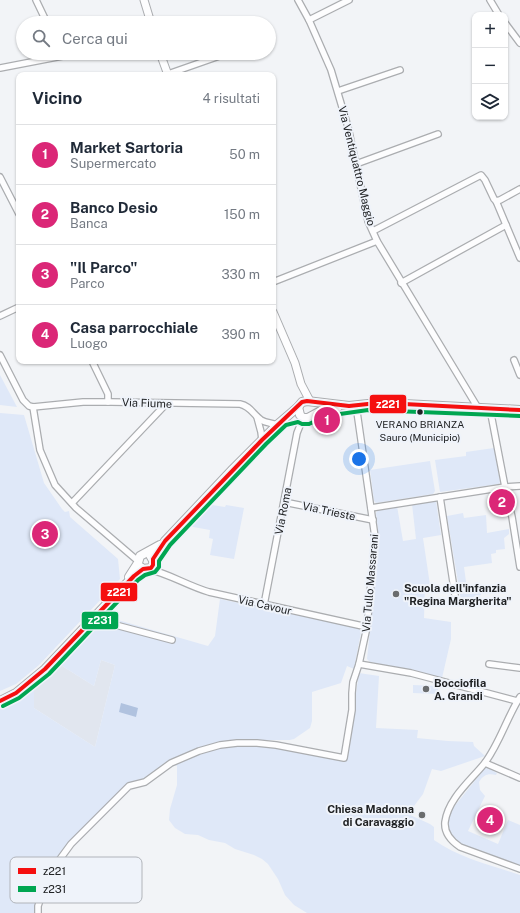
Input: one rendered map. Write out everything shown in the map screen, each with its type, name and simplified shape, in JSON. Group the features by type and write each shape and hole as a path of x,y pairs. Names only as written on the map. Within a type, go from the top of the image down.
{"main road":[{"path":"304,408 308,418 325,410 368,404 520,410"},
{"path":"0,701 21,689 45,669 121,589 142,562 165,541 280,422 304,408 353,406"},
{"path":"304,408 315,408 314,414"},
{"path":"142,562 152,567 153,560 165,541"},
{"path":"142,562 150,555 153,560"}],"street":[{"path":"36,0 44,16"},
{"path":"144,0 149,16"},
{"name":"Via Ventiquattro Maggio","path":"298,0 331,70 338,91 356,164 368,222 401,283 478,408"},
{"path":"308,20 350,0"},
{"path":"490,0 497,12"},
{"path":"508,27 520,43"},
{"path":"0,68 38,60"},
{"path":"163,60 167,72"},
{"path":"176,72 209,60"},
{"path":"338,91 400,70"},
{"path":"356,164 438,134"},
{"path":"373,231 478,176 483,176 496,201 520,258"},
{"path":"1,180 16,208"},
{"path":"496,201 520,189"},
{"path":"401,283 506,225"},
{"path":"276,281 377,241"},
{"path":"0,316 16,308"},
{"path":"276,319 301,384 304,408"},
{"path":"0,355 24,400 33,407 40,450 56,485 72,503 166,404"},
{"path":"514,360 520,375"},
{"path":"93,364 108,394 108,402"},
{"name":"Via Fiume","path":"33,407 83,402 243,405 251,409 264,421 280,422"},
{"name":"Via Tullo Massarani","path":"61,857 71,844 129,786 144,782 171,763 199,751 220,745 256,743 283,746 344,758 352,710 353,682 359,664 367,627 375,537 353,406"},
{"name":"Via Roma","path":"264,605 297,433 304,408"},
{"path":"490,409 512,517 520,567"},
{"path":"257,416 262,440"},
{"path":"371,508 505,487 520,486"},
{"path":"440,497 456,595"},
{"name":"Via Trieste","path":"284,502 373,520"},
{"name":"Via Cavour","path":"72,503 120,548 142,562 203,590 264,605 367,627"},
{"name":"Via Cavour","path":"153,560 166,574"},
{"path":"93,619 172,640"},
{"path":"359,664 411,673 519,699 485,763 462,790 448,810 445,823 447,834 452,841 460,846 520,869"},
{"path":"489,664 520,668"},
{"path":"485,763 520,778"},
{"name":"Via Tullo Massarani","path":"38,913 39,903"}],"shaded area":[{"path":"0,375 17,407 0,405"},
{"path":"0,413 24,415 44,483 62,509 65,512 69,511 70,517 118,559 120,579 39,665 16,684 0,691"},
{"path":"494,448 500,482 499,484 440,492 435,460 466,456 466,452"},
{"path":"430,461 435,491 433,494 376,503 374,501 370,470"},
{"path":"436,501 441,535 423,538 430,585 425,585 424,618 451,622 451,639 442,678 370,662 367,659 379,539 376,513 379,509 397,506 403,541 416,539 412,504"},
{"path":"212,505 225,507 226,505 244,508 234,559 210,555 213,539 209,538 210,530 191,526"},
{"path":"463,513 464,518 486,515 487,533 509,529 509,534 504,538 505,549 496,550 496,553 491,554 492,563 464,567 467,589 480,588 481,595 461,600 447,516"},
{"path":"220,599 359,628 361,632 354,669 347,666 341,683 312,692 312,721 310,728 294,739 290,740 249,740 220,743 295,750 346,761 359,673 379,676 376,728 418,730 417,738 473,742 474,746 485,756 441,771 432,769 423,794 408,814 434,827 434,840 454,852 520,875 520,913 307,913 294,905 285,895 278,879 268,864 262,859 235,849 225,843 209,840 198,835 185,834 175,828 169,820 170,809 177,785 177,766 171,763 145,782 129,786 71,844 63,857 10,857 10,903 40,903 38,913 0,913 0,709 34,689 34,708 95,747 115,665 101,660 94,686 59,664 104,616 208,646 215,636"},
{"path":"101,660 115,665 95,747 34,708 34,689 59,664 94,686"},
{"name":"Bocciofila A. Grandi","path":"413,685 438,686 438,694 413,693"},
{"path":"486,767 497,773 496,775 486,775 479,782 480,790 485,796 468,831 498,844 508,820 520,825 520,866 482,853 462,844 450,835 448,821 453,808"}],"water":[{"path":"121,703 138,708 136,717 119,712"}],"transit line":[{"name":"z221","path":"0,701 16,693 45,669 134,576 143,569 151,568 153,565 153,559 165,541 262,440 302,402 307,401 349,406 368,404 404,404 520,410"},
{"name":"z231","path":"3,706 19,698 49,674 138,580 145,575 155,572 159,567 159,561 170,545 286,425 298,422 302,424 309,424 326,416 368,410 520,416"}],"place":[{"name":"VERANO BRIANZA Sauro (Municipio)","path":"420,412"},
{"name":"Market Sartoria","path":"327,420"},
{"name":"Banco Desio","path":"502,502"},
{"name":"\"Il Parco\"","path":"45,534"},
{"name":"Scuola dell'infanzia \"Regina Margherita\"","path":"396,594"},
{"name":"Bocciofila A. Grandi","path":"426,689"},
{"name":"Chiesa Madonna di Caravaggio","path":"422,815"},
{"name":"Casa parrocchiale","path":"490,820"}]}
